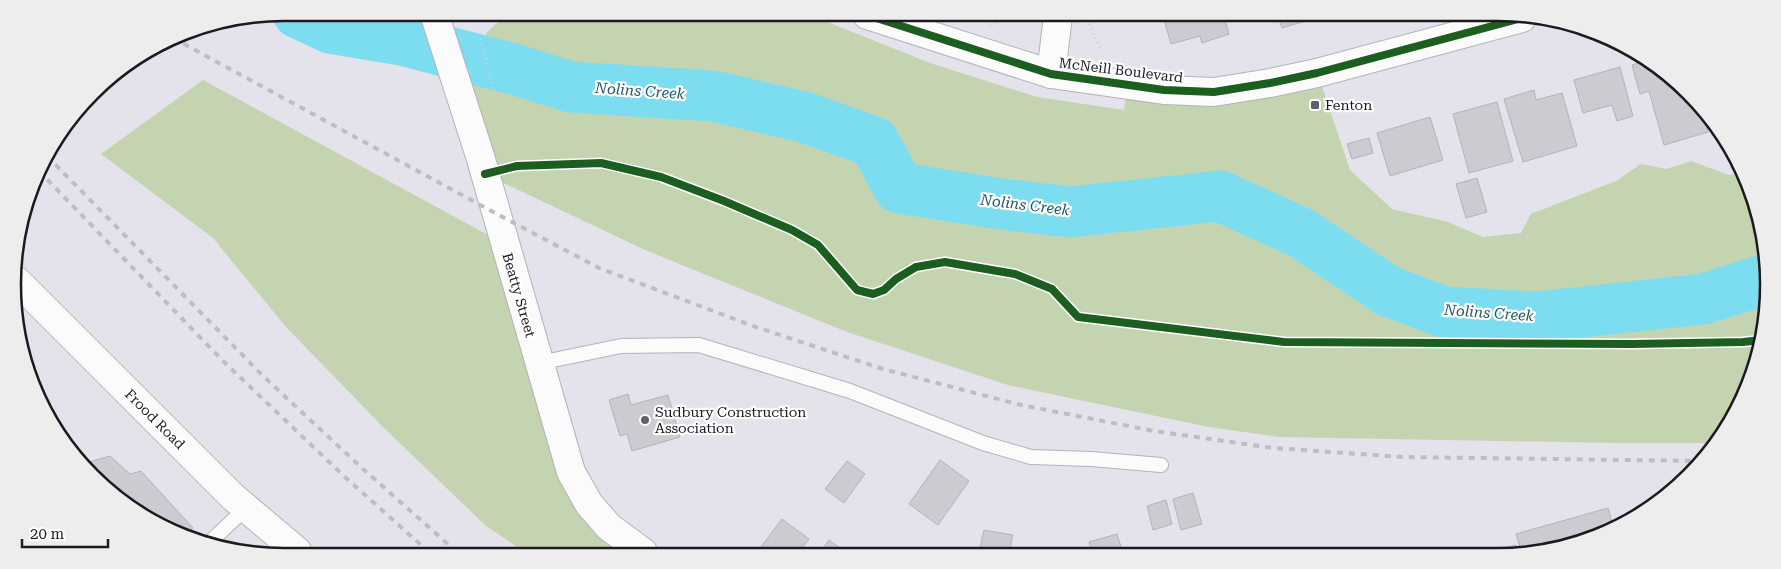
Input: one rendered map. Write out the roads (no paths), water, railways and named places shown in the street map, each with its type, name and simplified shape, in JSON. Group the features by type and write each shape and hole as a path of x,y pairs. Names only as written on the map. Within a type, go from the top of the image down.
{"street":[{"name":"Beatty Street","path":"436,21 480,156 571,472 589,504 609,527 638,548"},
{"name":"McNeill Boulevard","path":"886,21 1050,74 1164,90 1214,92 1270,84 1317,73 1508,22"},
{"path":"1050,74 1057,21"},
{"name":"Frood Road","path":"21,284 233,497 293,548"}],"lane":[{"path":"539,363 621,346 699,345 850,391 983,442 1031,457 1091,459 1161,465"},
{"path":"214,538 246,508"}],"waterway":[{"name":"Nolins Creek","path":"315,21 330,28 402,40 517,70 571,87 713,96 804,117 874,142 899,188 1001,204 1070,212 1220,196 1301,233 1388,291 1444,312 1536,317 1703,299 1760,281"}],"railway":[{"path":"181,42 599,268 753,326 883,369 1021,405 1154,431 1273,448 1403,457 1692,461"},
{"path":"52,161 263,376 363,469 452,548"},
{"path":"44,176 224,362 345,477 425,548"}],"place":[{"name":"Fenton","path":"1315,105"},
{"name":"Sudbury Construction Association","path":"645,420"}]}
